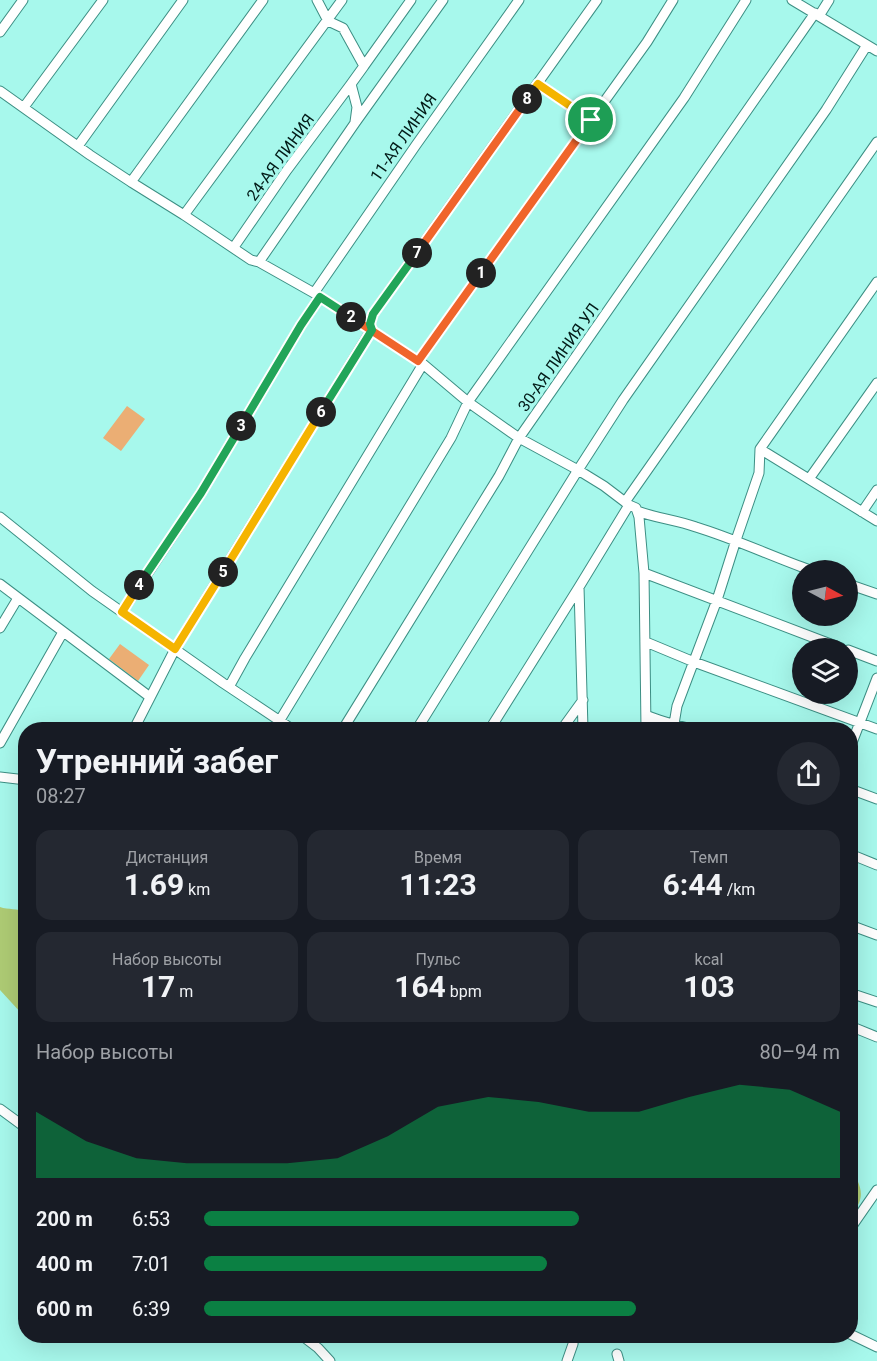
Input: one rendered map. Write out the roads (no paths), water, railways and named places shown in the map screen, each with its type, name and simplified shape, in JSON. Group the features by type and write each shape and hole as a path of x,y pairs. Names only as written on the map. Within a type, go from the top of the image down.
{"street":[{"path":"0,32 23,0"},
{"path":"24,107 103,0"},
{"path":"78,146 183,0"},
{"path":"131,182 263,0"},
{"path":"317,0 328,21 344,28 364,66 411,0"},
{"path":"184,214 342,0"},
{"path":"259,262 443,0"},
{"name":"11-АЯ ЛИНИЯ","path":"122,612 201,493 317,295 416,145 519,0"},
{"path":"372,330 370,324 373,314 597,0"},
{"path":"229,687 244,658 421,362 647,42 673,0"},
{"path":"280,720 445,448 468,402 684,98 746,0"},
{"path":"792,0 877,51"},
{"name":"30-АЯ ЛИНИЯ УЛ","path":"347,722 493,486 519,438 829,0"},
{"path":"421,722 623,400 826,110 867,45"},
{"name":"24-АЯ ЛИНИЯ","path":"234,247 287,170 364,66"},
{"path":"351,84 357,107 355,123"},
{"path":"538,84 591,120"},
{"path":"0,91 131,182 184,214 251,260 259,262 317,295 421,362 468,402 519,438 578,470 630,506 648,515 671,519 736,540 792,563"},
{"path":"494,722 630,506 877,142"},
{"path":"675,722 677,706 717,600 759,473 760,449 877,282"},
{"path":"138,722 175,649 372,330"},
{"path":"809,479 877,383"},
{"path":"760,449 877,521"},
{"path":"861,512 877,490"},
{"path":"630,506 639,517 644,573 646,722"},
{"path":"0,517 92,591 283,722"},
{"path":"644,573 815,638"},
{"path":"0,584 150,697"},
{"path":"579,587 583,722"},
{"path":"858,587 877,594"},
{"path":"0,628 18,598"},
{"path":"0,743 63,632"},
{"path":"646,642 877,729"},
{"path":"858,654 877,661"},
{"path":"858,730 877,678"},
{"path":"567,722 582,700"},
{"path":"646,715 660,722"},
{"path":"0,777 18,779"},
{"path":"858,792 877,799"},
{"path":"858,858 877,865"},
{"path":"858,928 877,935"},
{"path":"858,996 877,1002"},
{"path":"858,1029 877,1037"},
{"path":"0,1109 18,1122"},
{"path":"858,1217 877,1190"},
{"path":"858,1338 877,1347"},
{"path":"311,1343 330,1361"},
{"path":"567,1361 572,1343"}]}
